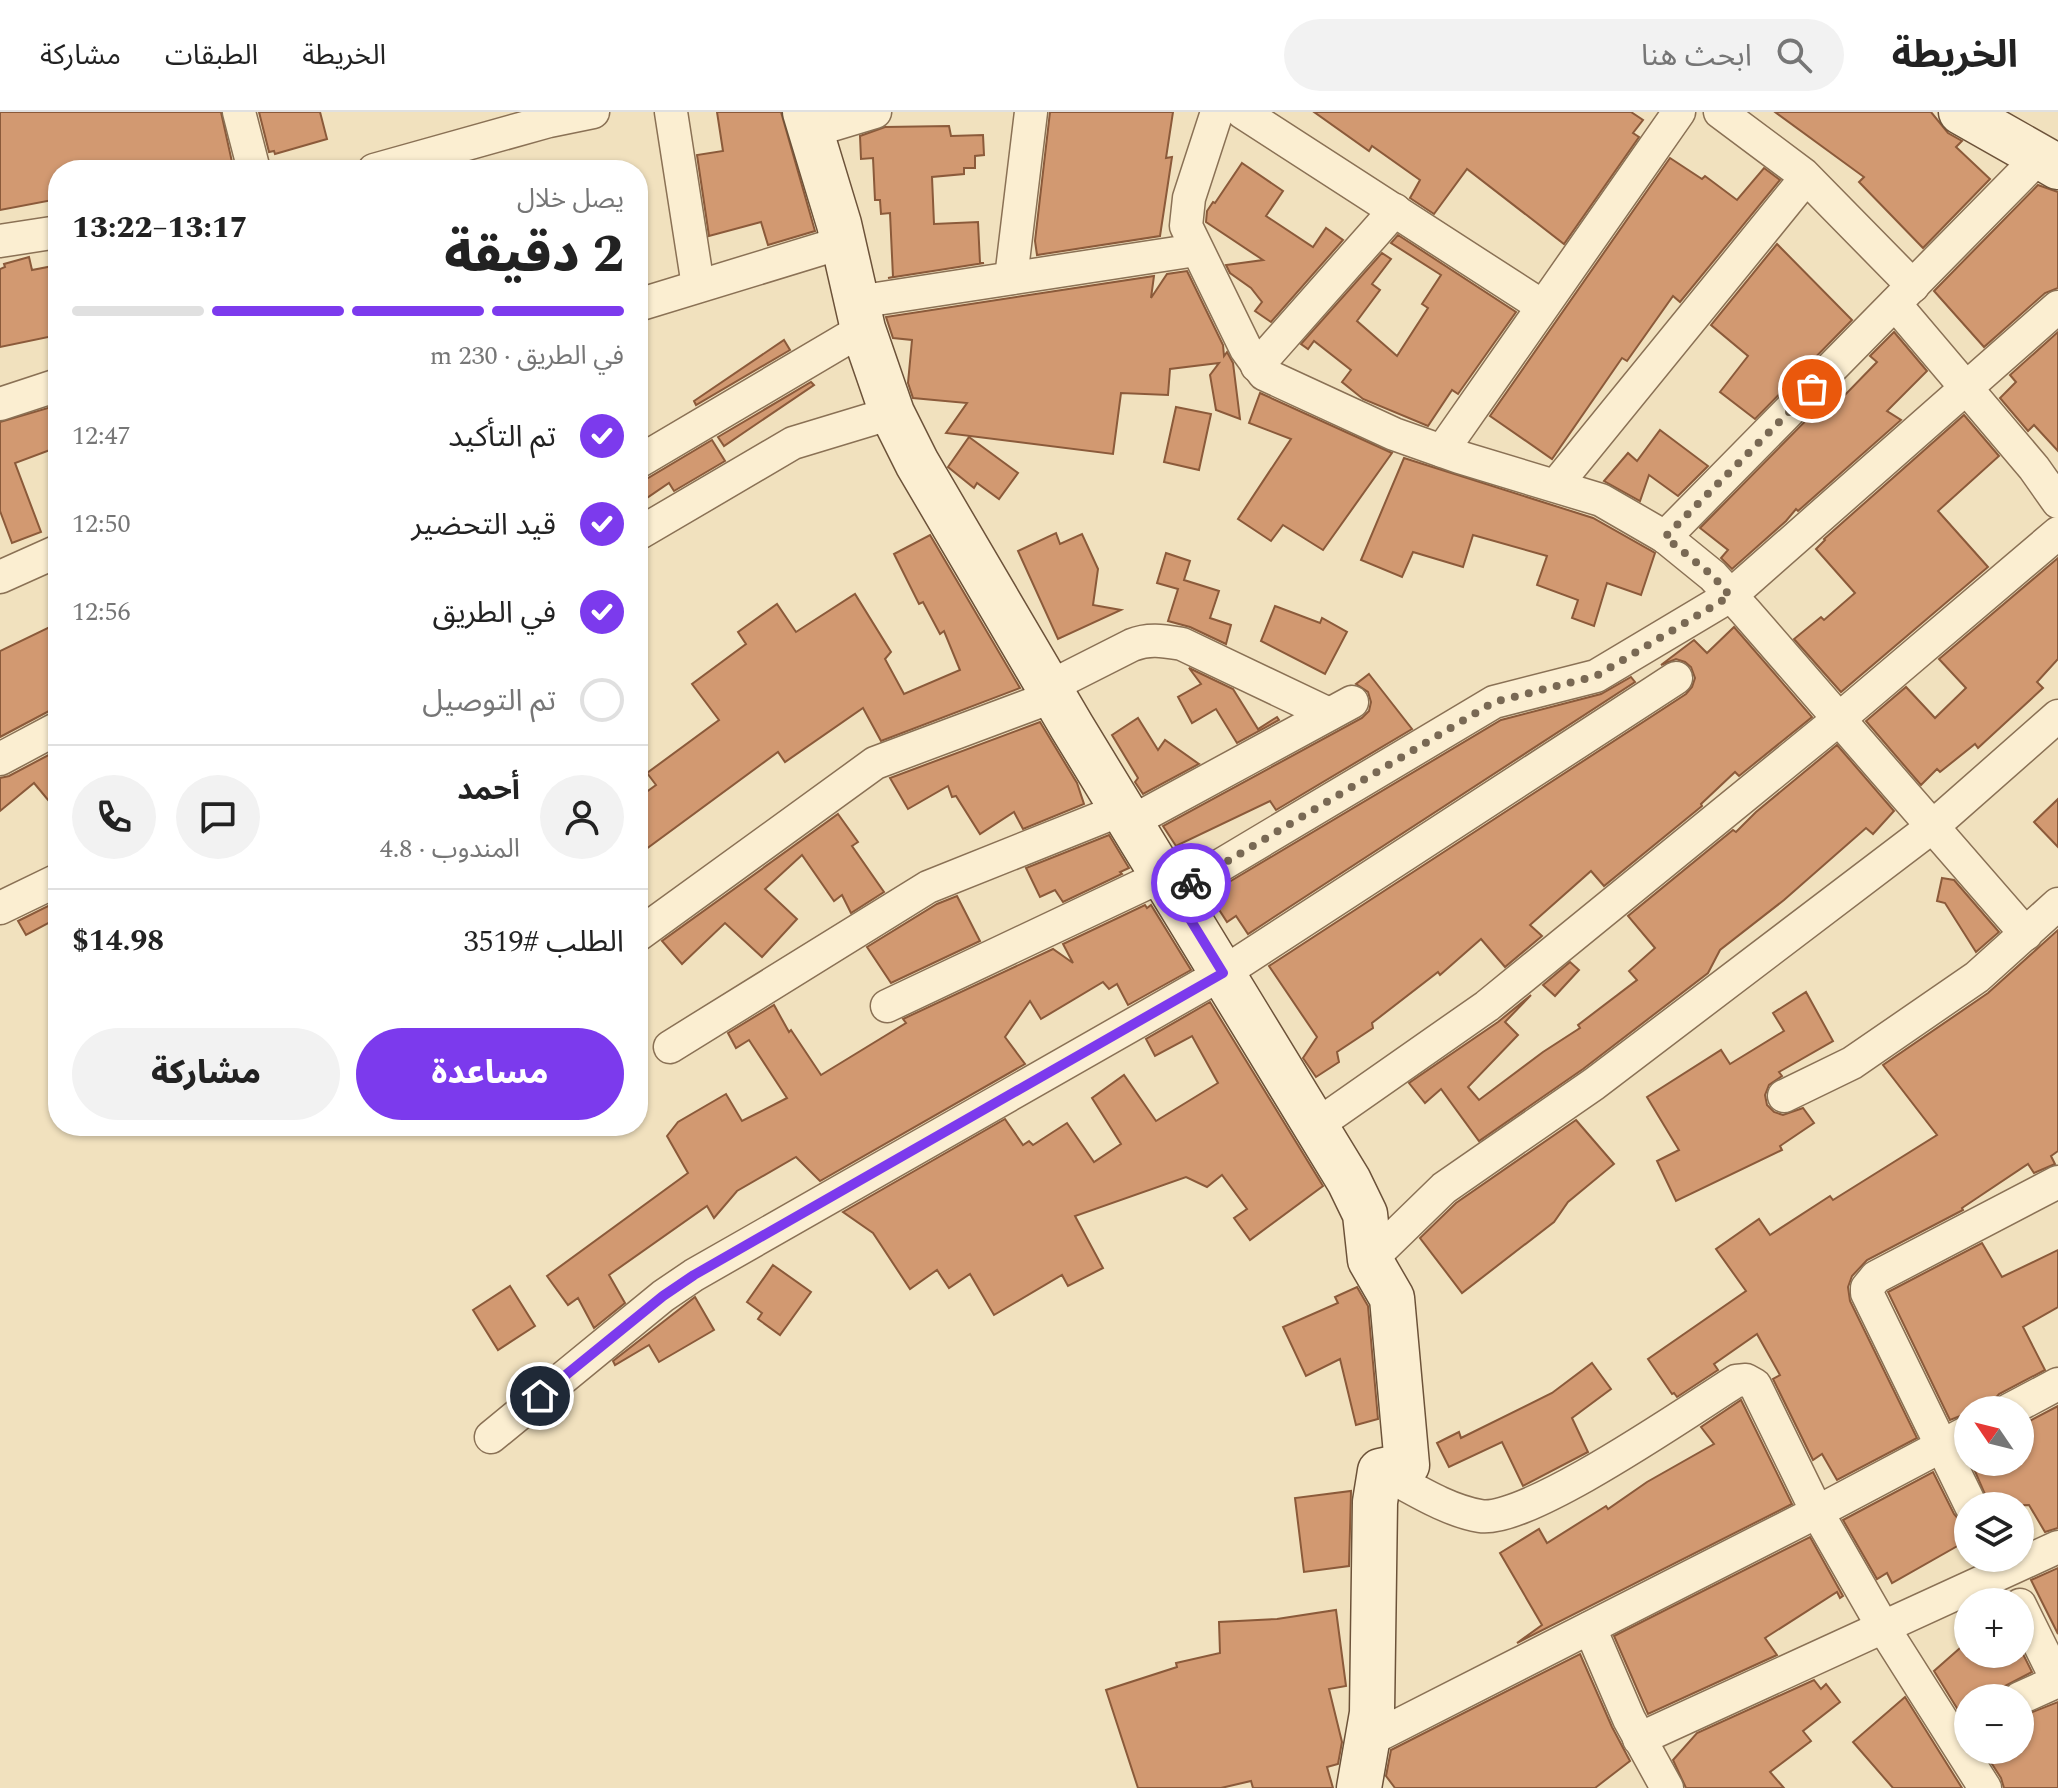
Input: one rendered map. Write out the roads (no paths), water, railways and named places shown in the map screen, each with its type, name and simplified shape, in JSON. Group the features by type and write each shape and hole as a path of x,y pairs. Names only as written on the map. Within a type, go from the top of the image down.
{"street":[{"path":"239,112 251,160"},
{"path":"413,160 529,119 593,112"},
{"path":"671,112 698,286"},
{"path":"875,112 808,121 844,242 860,316 892,413 917,463 1349,1181 1365,1214 1370,1260 1392,1298 1407,1465 1380,1471"},
{"path":"1011,278 1031,112"},
{"path":"1217,112 1186,216 1186,226 1257,366 1264,374 1360,420 1442,451 1601,500 1665,537 1713,576 2026,934"},
{"path":"1243,112 1542,306"},
{"path":"1442,451 1679,112"},
{"path":"1720,112 1803,174 1904,295 1966,387 2058,502"},
{"path":"1665,537 1904,295 2049,162 1961,112"},
{"path":"1556,485 1805,179"},
{"path":"1257,366 1395,210"},
{"path":"0,241 48,234"},
{"path":"648,302 844,242"},
{"path":"648,455 860,316 1011,278 1196,250"},
{"path":"887,1006 1169,884 1494,702 1596,676 1730,596 2058,307"},
{"path":"0,404 48,388"},
{"path":"648,528 793,443 892,413"},
{"path":"1314,1127 1487,1006 1839,719 2058,533"},
{"path":"0,577 48,555"},
{"path":"648,928 875,763 1052,691 1144,640 1182,644 1341,708 1127,815 928,887 670,1047"},
{"path":"491,1437 663,1296 694,1275 1223,973 1676,678"},
{"path":"1370,1260 1444,1188 1594,1084 1932,827 2058,716"},
{"path":"0,759 48,733"},
{"path":"0,908 48,885"},
{"path":"1784,1096 1852,1063 1977,977 2058,904"},
{"path":"1369,1740 1954,1439 1867,1293 1867,1288 1876,1277 2058,1182"},
{"path":"1380,1471 1459,1511 1482,1517 1505,1515 1565,1487 1736,1381 1746,1380 1755,1385 1817,1512 1883,1627 1954,1719"},
{"path":"2034,1397 2058,1384"},
{"path":"1359,1788 1369,1740 1374,1673 1373,1564 1375,1502 1380,1471"},
{"path":"2034,1554 2058,1547"},
{"path":"1639,1739 1883,1627 1985,1572"},
{"path":"1590,1628 1639,1739 1667,1788"},
{"path":"2034,1634 2058,1681 2034,1692"},
{"path":"1975,1764 1985,1788"}]}
